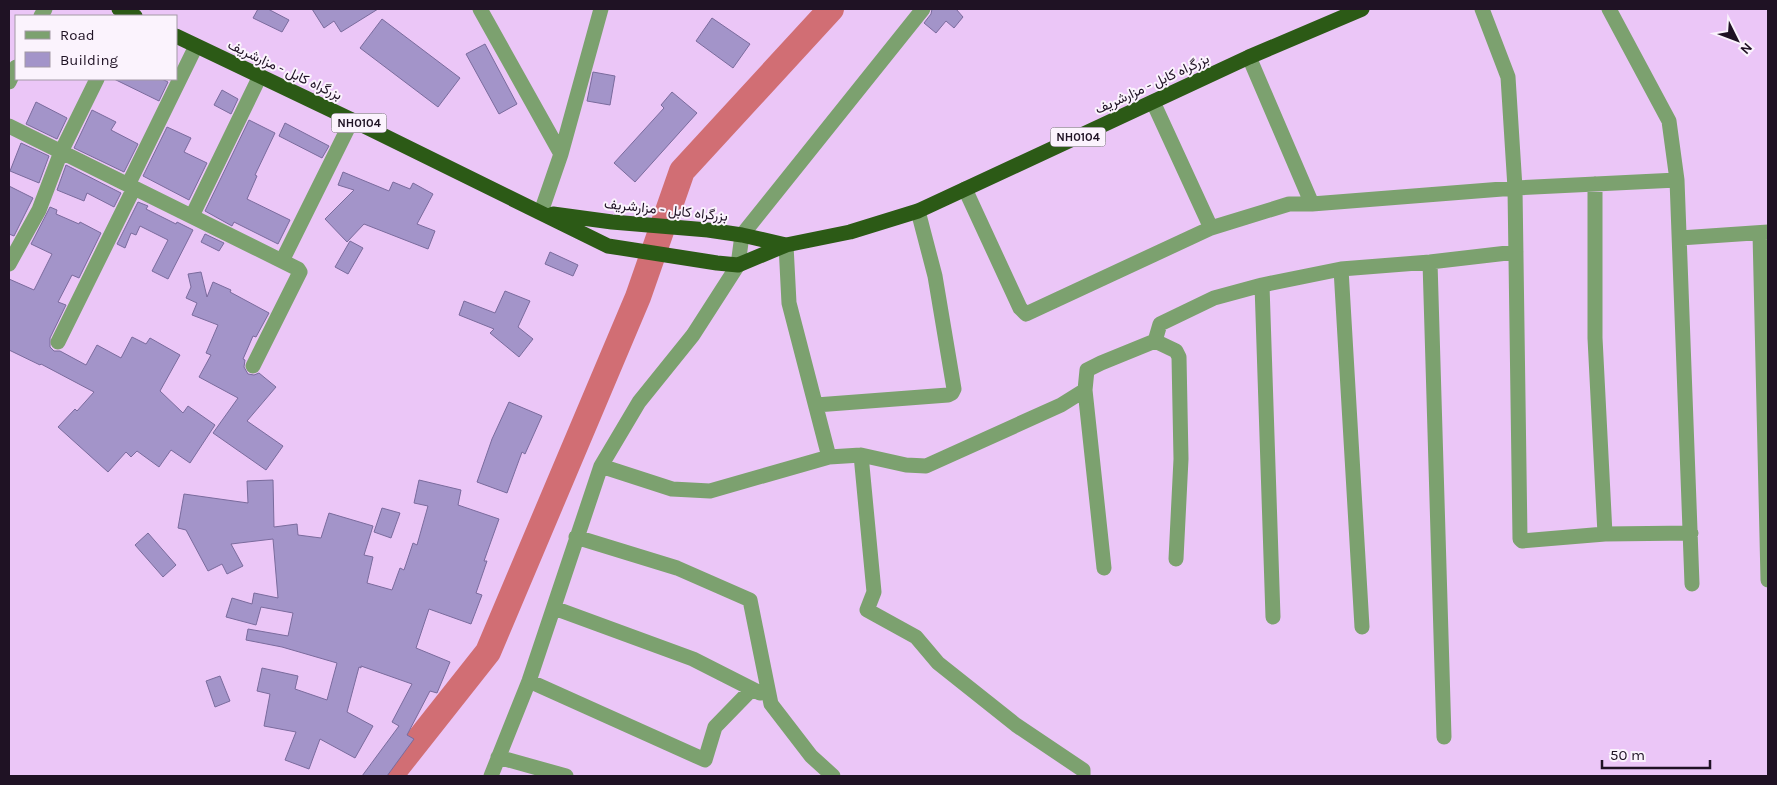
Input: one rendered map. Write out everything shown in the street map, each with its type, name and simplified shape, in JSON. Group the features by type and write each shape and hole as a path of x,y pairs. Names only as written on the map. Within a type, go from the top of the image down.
{"highway":[{"name":"بزرگراه کابل - مزارشریف","path":"178,37 608,246 717,264 738,265 786,245 850,232 918,211 1249,57 1362,9"},
{"name":"بزرگراه کابل - مزارشریف","path":"541,212 612,222 708,230 742,235 786,245"}],"street":[{"path":"480,9 561,154"},
{"path":"541,212 561,154 601,9"},
{"path":"491,776 529,681 601,466 638,402 693,335 738,265 742,235 923,9"},
{"path":"1482,9 1508,77 1516,188 1519,537 1522,541 1605,534 1691,533"},
{"path":"1609,9 1668,121 1677,180 1692,584"},
{"path":"58,342 196,46"},
{"path":"1249,57 1312,204"},
{"path":"9,82 15,69"},
{"path":"192,216 260,76"},
{"path":"9,264 39,210 62,152 97,80"},
{"path":"1153,102 1210,228"},
{"path":"282,261 352,120"},
{"path":"9,126 298,270 300,272 253,366"},
{"path":"966,189 1020,308 1026,314 1210,228 1289,204 1312,204 1516,188 1677,180"},
{"path":"1595,184 1595,338 1605,534"},
{"path":"816,405 948,395 952,393 954,389 935,276 918,211"},
{"path":"1680,238 1764,232 1768,580"},
{"path":"786,245 789,303 829,457"},
{"path":"1155,341 1160,324 1214,298 1262,285 1341,269 1430,262 1516,252"},
{"path":"1430,262 1444,737"},
{"path":"1341,269 1362,627"},
{"path":"1262,285 1273,617"},
{"path":"1104,568 1085,390 1087,370 1155,341 1176,351 1179,356 1181,459 1176,559"},
{"path":"601,466 672,489 710,491 829,457 861,455 906,465 926,466 1061,405 1085,390"},
{"path":"861,455 874,592 867,610 916,637 938,663 1016,725 1083,770 1083,776"},
{"path":"576,537 677,568 750,600 771,704 811,756 833,776"},
{"path":"554,608 692,659 770,698"},
{"path":"529,681 705,760 715,727 752,689"},
{"path":"498,757 566,776"}],"building":[{"path":"258,9 268,9 289,20 282,32 253,18"},
{"path":"312,9 378,9 341,32 334,21 324,28"},
{"path":"932,9 956,9 963,17 954,28 946,21 936,33 924,23 931,14"},
{"path":"712,18 750,44 733,68 696,41"},
{"path":"382,19 460,78 438,107 360,48"},
{"path":"485,44 517,104 499,114 466,54"},
{"path":"593,72 615,76 610,105 587,101"},
{"path":"116,80 164,80 168,82 159,101"},
{"path":"222,90 238,99 231,114 214,105"},
{"path":"672,92 697,113 635,182 614,163 664,108 661,105"},
{"path":"36,102 67,118 57,139 26,124"},
{"path":"92,110 116,122 111,130 138,144 124,172 74,148"},
{"path":"249,120 275,133 255,175 257,176 247,199 290,220 278,244 234,222 232,226 205,211"},
{"path":"285,123 329,146 322,158 279,136"},
{"path":"167,127 191,138 184,152 207,163 189,200 143,176"},
{"path":"21,143 49,156 39,183 10,171"},
{"path":"66,165 121,193 114,207 87,193 84,201 57,190"},
{"path":"343,172 389,191 393,182 410,189 413,183 433,194 417,224 435,231 428,249 364,224 347,242 325,219 354,190 338,185"},
{"path":"9,186 33,198 14,236 9,234"},
{"path":"138,202 148,206 146,209 193,230 168,279 152,271 168,240 140,226 136,235 131,233 125,248 117,244"},
{"path":"50,207 57,210 56,214 79,224 80,222 101,233 79,278 72,275 58,302 66,305 50,338 50,347 54,351 60,351 86,365 97,345 121,358 132,337 146,344 150,338 180,355 160,391 183,413 188,406 215,425 190,463 171,450 159,467 137,451 131,457 126,452 108,472 58,427 75,409 77,411 94,392 41,364 9,350 9,279 34,290 52,254 31,244"},
{"path":"205,234 224,243 219,251 201,242"},
{"path":"350,241 363,248 348,274 335,267"},
{"path":"550,252 578,265 573,276 545,264"},
{"path":"201,272 207,297 213,282 231,290 230,292 269,313 256,337 253,336 243,359 245,360 244,367 248,374 254,375 259,373 276,387 247,421 283,446 266,470 213,433 238,398 199,377 211,355 206,353 218,325 192,315 197,303 186,298 191,287 188,274"},
{"path":"505,291 530,301 518,327 533,339 519,357 490,333 494,329 459,315 464,301 495,313"},
{"path":"509,402 542,416 525,454 522,452 507,493 477,482 492,439"},
{"path":"273,480 274,527 297,524 298,535 321,538 329,513 373,526 364,555 373,557 367,583 392,590 400,568 404,570 413,543 417,545 428,506 414,503 419,480 461,490 458,505 499,519 484,561 487,561 476,593 482,595 471,624 429,609 416,648 450,662 437,693 430,691 407,735 414,739 387,776 362,776 399,726 392,722 412,684 361,666 361,668 359,667 347,712 373,726 355,758 320,739 309,769 285,760 296,732 264,726 270,694 257,691 262,668 298,676 295,689 327,700 337,663 282,647 246,640 248,629 288,636 293,613 261,607 256,625 226,617 232,598 252,604 254,593 278,598 273,539 231,544 243,566 227,574 222,564 208,571 186,530 178,528 184,494 248,503 247,481"},
{"path":"382,508 400,513 391,538 374,532"},
{"path":"148,533 176,565 163,577 135,545"},
{"path":"220,676 230,701 215,707 206,681"}],"waterway":[{"path":"390,776 488,652 638,297 682,171 831,9"}]}
